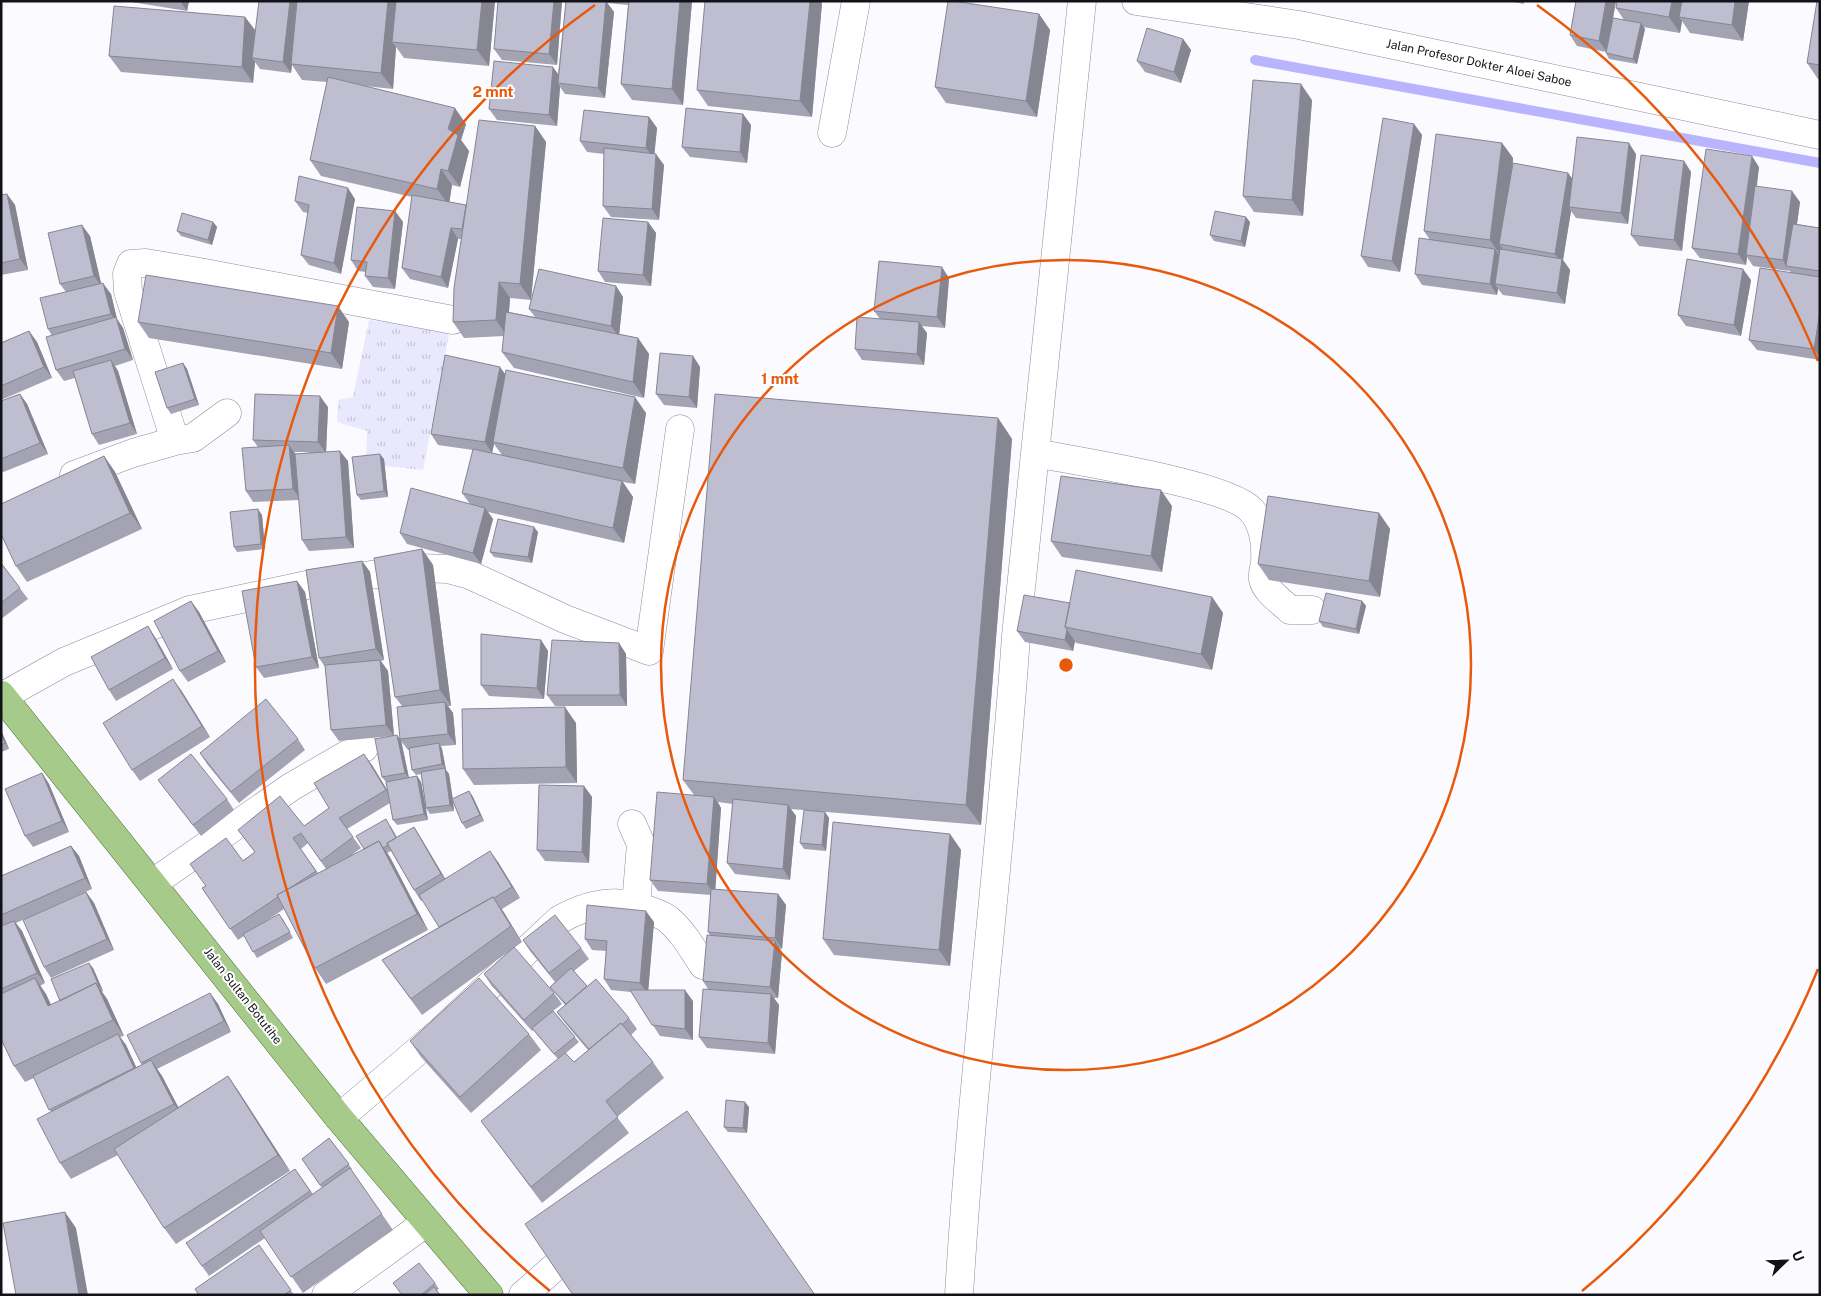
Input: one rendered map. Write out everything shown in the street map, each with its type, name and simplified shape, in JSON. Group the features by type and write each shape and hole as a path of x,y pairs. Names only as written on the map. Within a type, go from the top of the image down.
{"main road":[{"name":"Jalan Sultan Botutihe","path":"2,695 339,1118 489,1295"}],"street":[{"path":"832,133 856,1"},
{"path":"960,1295 982,1003 1010,732 1003,636 1035,453 1082,1"},
{"name":"Jalan Profesor Dokter Aloei Saboe","path":"1136,1 1299,25 1820,135"},
{"path":"176,441 128,291 127,274 131,264 146,263 205,273 453,320"},
{"path":"54,483 133,454 193,438 227,413"},
{"path":"2,695 64,662 190,610 316,583 418,568 448,569 470,575 565,619 649,651 680,430"},
{"path":"1035,453 1184,483 1214,491 1237,500 1251,510 1266,541 1263,579 1272,593 1290,610 1312,610"},
{"path":"153,883 291,787 348,754 364,748"},
{"path":"632,824 641,844 636,904"},
{"path":"339,1118 440,1032 559,920 576,910 611,902 636,904 666,917 684,935 703,965"},
{"path":"326,1295 428,1222"},
{"path":"522,1295 593,1246"}],"green space":[{"path":"369,320 450,330 423,470 366,464 367,431 337,422 338,400 353,397"}],"building":[{"path":"259,1 290,1 283,62 252,58"},
{"path":"297,1 388,1 381,73 291,64"},
{"path":"396,1 482,1 477,50 392,42"},
{"path":"498,1 554,1 549,54 494,49"},
{"path":"566,1 606,1 598,88 558,83"},
{"path":"629,1 680,1 672,89 621,84"},
{"path":"705,1 810,1 800,101 697,90"},
{"path":"948,1 1039,14 1026,101 935,87"},
{"path":"1576,1 1606,1 1599,41 1570,35"},
{"path":"1617,1 1672,1 1669,17 1616,8"},
{"path":"1682,1 1735,1 1732,25 1679,17"},
{"path":"1817,1 1820,1 1820,65 1807,63"},
{"path":"114,6 245,17 242,67 109,56"},
{"path":"1613,18 1641,23 1633,59 1606,53"},
{"path":"1147,28 1183,39 1174,72 1137,61"},
{"path":"494,61 553,67 549,115 489,109"},
{"path":"328,77 455,108 448,129 458,135 448,171 441,169 437,189 310,160"},
{"path":"1253,80 1301,84 1292,200 1243,196"},
{"path":"686,108 743,114 740,152 682,147"},
{"path":"584,110 649,117 646,148 580,141"},
{"path":"1383,118 1414,124 1392,261 1361,256"},
{"path":"479,120 535,126 520,284 499,282 496,320 453,322 454,288"},
{"path":"1436,134 1502,143 1490,240 1424,231"},
{"path":"1577,137 1629,143 1621,213 1569,207"},
{"path":"604,148 656,154 652,209 603,206"},
{"path":"1706,149 1752,156 1738,254 1692,248"},
{"path":"1641,155 1684,161 1674,240 1631,235"},
{"path":"1513,163 1568,173 1555,254 1499,244"},
{"path":"299,176 348,188 334,263 301,255 309,205 295,201"},
{"path":"1755,186 1792,191 1783,260 1746,255"},
{"path":"7,194 20,259 1,263 1,195"},
{"path":"412,195 466,205 462,229 451,228 441,277 402,268"},
{"path":"357,207 395,211 388,278 365,276 367,262 351,260"},
{"path":"1215,211 1246,217 1241,241 1210,235"},
{"path":"182,213 213,222 208,240 177,231"},
{"path":"603,218 648,222 643,275 598,271"},
{"path":"1793,224 1820,228 1820,271 1786,266"},
{"path":"82,225 94,276 60,284 48,233"},
{"path":"1419,238 1495,249 1490,284 1415,274"},
{"path":"1500,249 1562,259 1557,293 1495,284"},
{"path":"1687,259 1743,269 1734,325 1678,315"},
{"path":"879,261 942,267 937,317 874,311"},
{"path":"1760,268 1820,277 1820,311 1814,349 1749,340"},
{"path":"539,269 616,286 611,326 529,309"},
{"path":"146,275 338,306 331,353 138,322"},
{"path":"103,283 111,314 48,329 40,298"},
{"path":"506,312 638,338 633,382 502,352"},
{"path":"116,317 125,349 56,370 46,337"},
{"path":"857,317 919,322 917,354 855,349"},
{"path":"29,331 44,367 1,386 1,343"},
{"path":"660,353 693,356 689,397 656,394"},
{"path":"445,355 500,367 485,442 431,434"},
{"path":"111,360 130,423 92,434 73,371"},
{"path":"183,363 195,399 167,408 155,372"},
{"path":"506,370 635,397 623,468 493,442"},
{"path":"20,394 40,443 1,459 1,401"},
{"path":"255,394 320,396 318,442 253,440"},
{"path":"715,394 998,418 966,805 683,780"},
{"path":"289,445 293,489 246,491 242,448"},
{"path":"473,449 622,481 613,528 462,493"},
{"path":"340,451 346,537 302,540 295,454"},
{"path":"380,454 384,491 357,495 352,457"},
{"path":"104,456 130,513 16,566 1,534 1,504"},
{"path":"1061,476 1161,490 1151,556 1051,541"},
{"path":"411,488 485,508 473,553 400,533"},
{"path":"1268,496 1379,513 1369,581 1258,564"},
{"path":"258,509 261,544 234,547 230,512"},
{"path":"498,519 534,527 528,557 490,552"},
{"path":"422,549 440,690 395,697 374,558"},
{"path":"362,561 376,649 319,658 306,570"},
{"path":"1,563 20,588 1,603"},
{"path":"1076,570 1212,597 1201,654 1065,627"},
{"path":"297,581 312,657 256,667 242,591"},
{"path":"1326,593 1362,601 1356,629 1319,621"},
{"path":"1024,595 1070,603 1065,627 1067,630 1065,640 1017,631"},
{"path":"191,601 218,651 180,671 154,621"},
{"path":"148,626 165,658 109,690 91,657"},
{"path":"481,634 541,640 537,688 481,685"},
{"path":"552,640 619,643 620,695 547,695"},
{"path":"380,660 386,725 331,730 325,665"},
{"path":"173,679 202,726 132,770 103,723"},
{"path":"266,699 298,739 231,792 200,753"},
{"path":"445,702 448,734 400,739 397,707"},
{"path":"565,707 566,767 463,769 462,709"},
{"path":"1,734 5,743 1,745"},
{"path":"397,735 405,773 382,777 375,739"},
{"path":"439,743 442,764 412,770 409,748"},
{"path":"191,754 227,799 193,825 158,780"},
{"path":"364,754 386,790 339,818 353,837 321,861 301,833 293,838 316,871 277,895 278,897 230,929 202,888 206,886 190,864 226,838 243,861 255,852 238,830 280,796 304,826 329,808 314,783"},
{"path":"445,768 450,805 426,808 421,772"},
{"path":"42,773 62,821 25,836 5,789"},
{"path":"417,776 424,814 393,820 386,782"},
{"path":"539,785 584,786 582,852 537,850"},
{"path":"469,791 480,815 462,823 452,799"},
{"path":"657,792 714,797 707,884 650,880"},
{"path":"733,799 788,805 783,869 727,863"},
{"path":"804,810 825,812 822,845 800,843"},
{"path":"386,819 396,838 387,843 388,845 383,848 379,841 364,849 356,836"},
{"path":"833,822 950,834 939,950 823,939"},
{"path":"414,827 441,874 414,890 387,843"},
{"path":"379,841 417,914 315,968 277,895"},
{"path":"71,846 85,878 1,915 1,876"},
{"path":"490,851 512,887 439,927 419,895"},
{"path":"711,889 778,894 775,938 708,932"},
{"path":"86,892 107,939 44,967 23,920"},
{"path":"493,897 511,926 411,999 382,960"},
{"path":"587,905 646,911 640,983 604,979 607,941 585,939"},
{"path":"279,914 290,932 253,952 243,934"},
{"path":"555,915 581,948 549,973 523,940"},
{"path":"14,921 37,973 1,989 1,926"},
{"path":"707,935 775,941 770,987 703,981"},
{"path":"514,947 554,993 524,1020 484,974"},
{"path":"89,963 99,986 96,983 60,1001 51,979"},
{"path":"571,968 587,986 566,1004 550,987"},
{"path":"35,978 48,1006 96,983 113,1020 14,1066 1,1039 1,994"},
{"path":"479,978 529,1034 460,1097 410,1041"},
{"path":"596,979 629,1018 589,1049 557,1012"},
{"path":"703,989 771,994 768,1043 699,1037"},
{"path":"630,990 685,990 685,1029 652,1025"},
{"path":"210,993 224,1021 141,1063 127,1035"},
{"path":"553,1011 575,1037 554,1054 532,1028"},
{"path":"621,1023 653,1062 606,1101 618,1117 531,1187 481,1121 565,1053 574,1062"},
{"path":"118,1034 134,1068 49,1110 33,1076"},
{"path":"151,1060 174,1104 60,1163 37,1119"},
{"path":"228,1076 278,1155 164,1228 114,1149"},
{"path":"726,1100 745,1102 743,1128 724,1127"},
{"path":"687,1111 815,1295 573,1295 525,1224"},
{"path":"329,1138 349,1164 320,1185 302,1159"},
{"path":"350,1168 382,1214 291,1277 260,1231"},
{"path":"295,1169 310,1191 202,1266 186,1243"},
{"path":"65,1212 79,1295 16,1295 3,1223"},
{"path":"259,1245 291,1290 284,1295 199,1295 195,1289"},
{"path":"419,1263 435,1283 421,1295 402,1295 393,1283"},
{"path":"434,1287 440,1295 424,1295"}],"waterway":[{"path":"1255,60 1820,163"}]}
